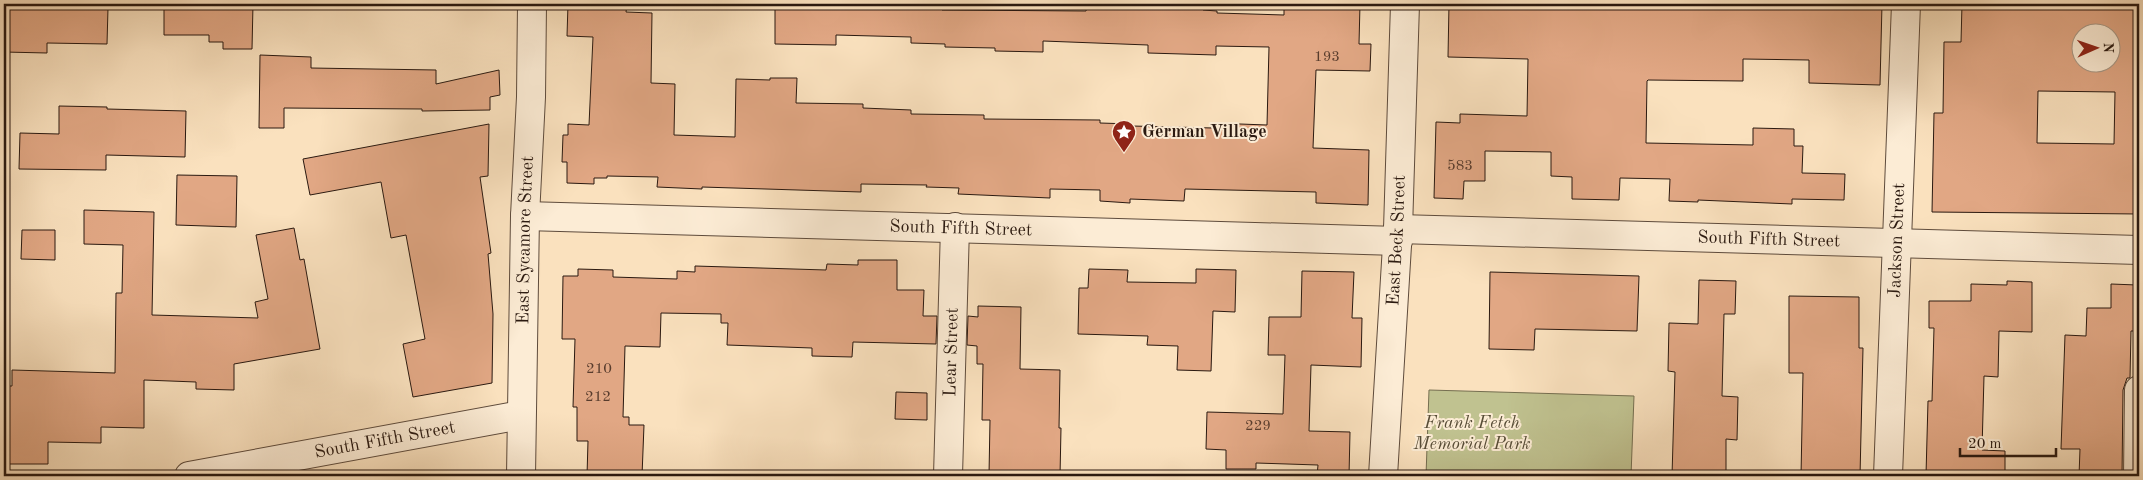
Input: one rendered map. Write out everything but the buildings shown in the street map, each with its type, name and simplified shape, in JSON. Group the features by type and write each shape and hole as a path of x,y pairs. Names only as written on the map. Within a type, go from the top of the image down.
{"street":[{"name":"East Sycamore Street","path":"521,476 525,216 531,97 532,4"},
{"name":"East Beck Street","path":"1383,476 1398,235 1405,4"},
{"name":"Jackson Street","path":"1888,476 1906,4"},
{"name":"South Fifth Street","path":"525,216 955,227 1896,243 2139,250"},
{"name":"Lear Street","path":"948,476 955,227"},
{"path":"2138,476 2139,390"},
{"name":"South Fifth Street","path":"189,476 521,415"}],"green space":[{"name":"Frank Fetch Memorial Park","path":"1429,390 1634,396 1631,476 1426,476"}],"place":[{"name":"German Village","path":"1124,153"}]}
